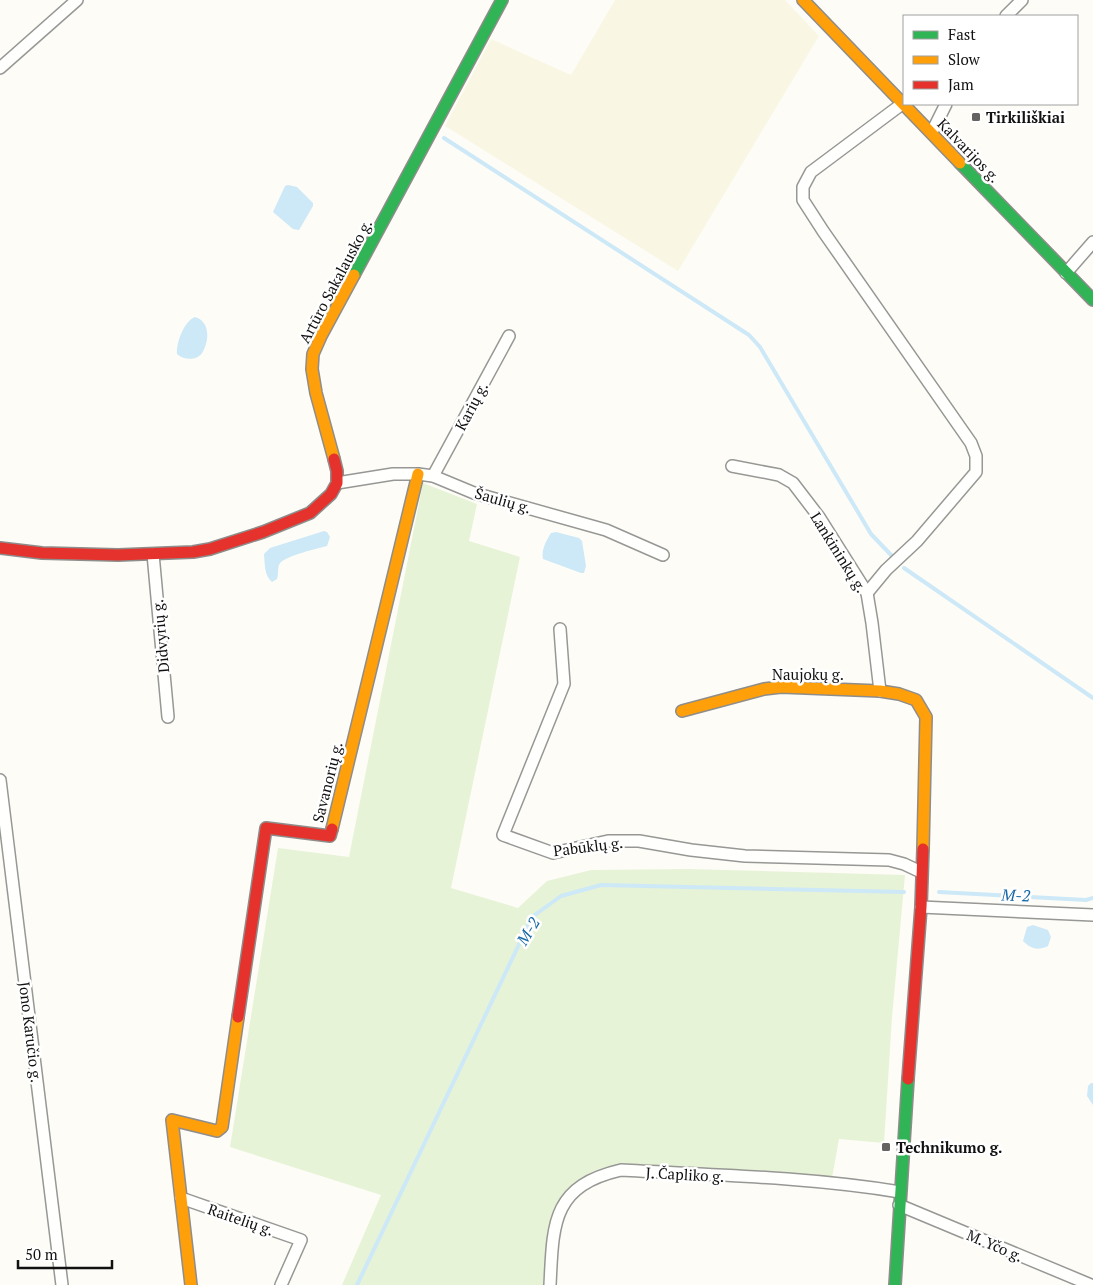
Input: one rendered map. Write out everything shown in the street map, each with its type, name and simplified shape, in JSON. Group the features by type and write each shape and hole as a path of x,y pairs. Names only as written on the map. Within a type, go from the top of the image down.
{"street":[{"path":"0,68 78,0"},
{"name":"Artūro Sakalausko g.","path":"338,483 337,471 316,393 312,369 313,354 320,336 403,186 502,0"},
{"name":"Kalvarijos g.","path":"803,0 902,104"},
{"path":"1007,15 1022,0"},
{"path":"866,593 886,570 917,541 976,472 976,456 971,443 823,231 804,200 803,187 811,172 902,104"},
{"name":"Kalvarijos g.","path":"903,105 932,132 1093,300"},
{"path":"932,132 946,105"},
{"path":"1066,273 1093,242"},
{"name":"Karių g.","path":"433,476 509,336"},
{"name":"Lankininkų g.","path":"732,466 779,474 793,483 819,517 866,593 872,623 880,691"},
{"name":"Šaulių g.","path":"338,483 393,474 433,476 474,493 606,530 664,555"},
{"name":"Savanorių g.","path":"181,1198 172,1120 217,1131 222,1127 266,828 330,836 418,474"},
{"path":"0,548 42,553 153,554 193,552 210,549 263,532 310,513 332,494 338,483"},
{"name":"Didvyrių g.","path":"153,554 168,717"},
{"name":"Pabūklų g.","path":"560,629 564,684 503,835 553,853 608,842 639,841 691,850 745,856 889,860 904,864 921,872"},
{"name":"Naujokų g.","path":"682,711 764,689 781,687 880,691 899,694 916,700 926,717 921,872"},
{"name":"Jono Karučio g.","path":"0,780 62,1285"},
{"path":"896,1285 899,1205 921,907 921,872"},
{"path":"921,907 1093,915"},
{"name":"J. Čapliko g.","path":"550,1285 554,1226 561,1209 572,1193 580,1186 592,1178 604,1174 621,1170 771,1178 900,1192"},
{"path":"181,1198 191,1285"},
{"name":"Raitelių g.","path":"181,1198 301,1240 281,1285"},
{"name":"M. Yčo g.","path":"899,1205 1091,1285"}],"shaded area":[{"path":"615,0 785,0 819,36 678,271 445,126 491,39 571,75"}],"green space":[{"path":"423,483 477,504 469,541 520,557 451,888 518,908 547,881 591,870 688,869 905,875 892,1017 884,1143 839,1139 832,1178 624,1165 598,1169 580,1179 559,1202 550,1222 543,1285 342,1285 381,1195 230,1147 278,848 349,857"}],"water":[{"path":"285,186 297,187 313,203 299,230 293,229 273,212"},
{"path":"195,317 200,319 206,327 205,348 200,356 186,358 177,354 178,344 187,323"},
{"path":"324,531 330,537 327,546 289,557 280,563 277,579 272,582 269,579 266,573 264,554 270,548"},
{"path":"556,532 579,538 582,541 586,566 584,573 543,559 543,549 546,542 551,533"},
{"path":"1033,925 1048,930 1051,937 1048,946 1035,948 1023,941 1027,927"},
{"path":"1093,1083 1093,1105 1087,1096 1088,1086"}],"waterway":[{"path":"444,138 749,335 760,347 871,534 892,556"},
{"path":"904,568 1093,698"},
{"name":"M-2","path":"357,1285 532,917 561,896 601,885 904,892"},
{"name":"M-2","path":"939,892 1086,900 1093,898"}],"traffic: fast":[{"path":"354,275 502,0"},
{"path":"960,163 1093,300"},
{"path":"895,1285 908,1079"}],"traffic: slow":[{"path":"803,0 903,104"},
{"path":"904,105 960,163"},
{"path":"334,459 316,393 312,369 313,354 354,275"},
{"path":"332,829 418,474"},
{"path":"682,711 764,689 781,687 880,691 899,694 916,700 926,717 923,849"},
{"path":"191,1285 172,1120 217,1131 222,1127 238,1017"}],"traffic: jam":[{"path":"0,548 42,553 118,555 193,552 210,549 263,532 310,513 331,494 337,483 334,459"},
{"path":"238,1017 266,828 330,836 332,829"},
{"path":"908,1079 921,907 923,849"}],"place":[{"name":"Tirkiliškiai","path":"976,117"},
{"name":"Technikumo g.","path":"886,1147"}]}
